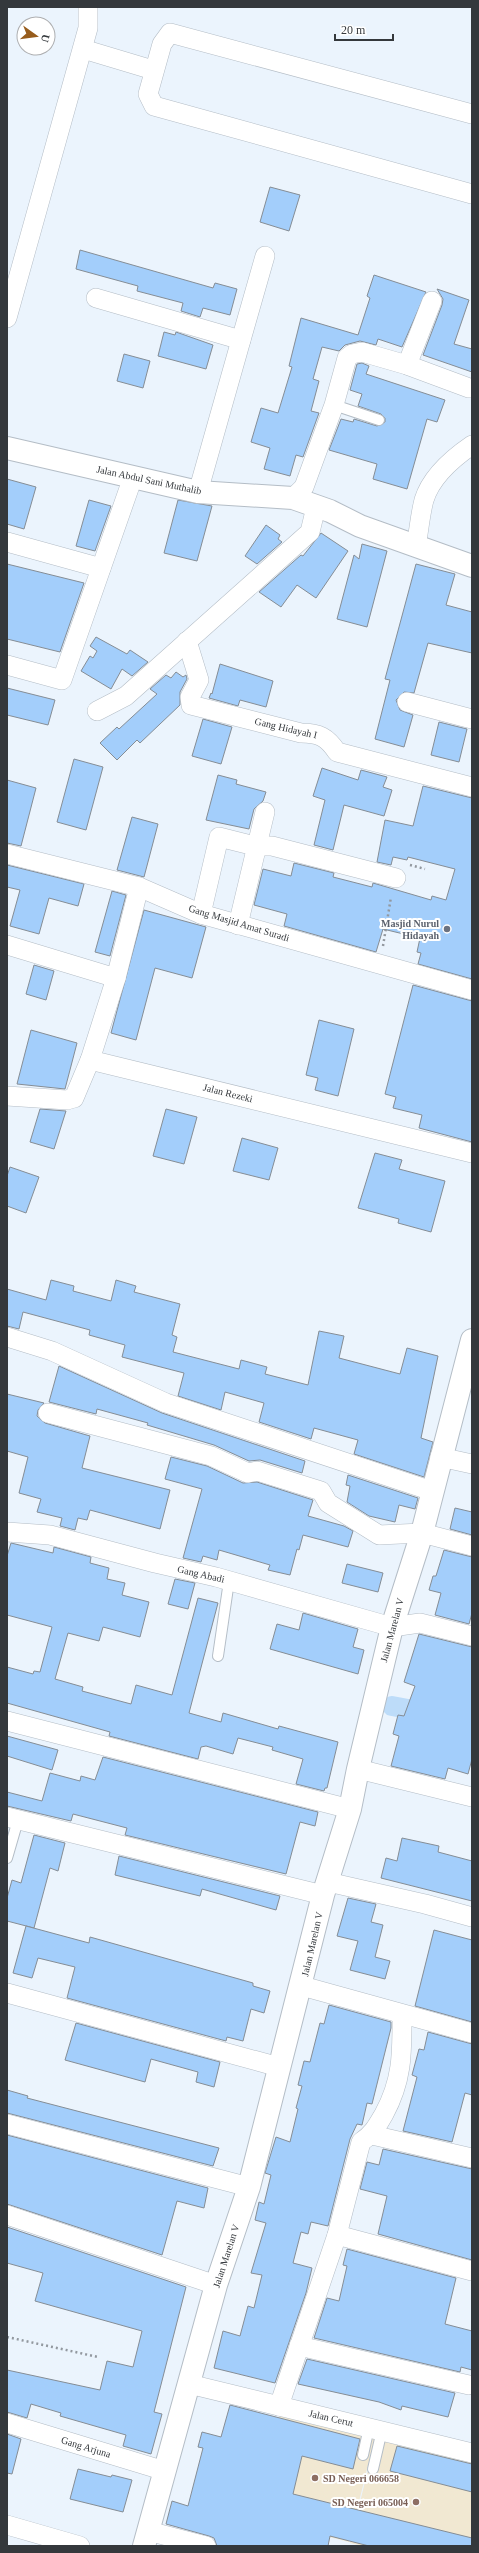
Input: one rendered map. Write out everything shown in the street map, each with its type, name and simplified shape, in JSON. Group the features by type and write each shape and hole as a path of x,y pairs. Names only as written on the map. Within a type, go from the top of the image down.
{"street":[{"path":"7,318 83,49 88,28 88,7"},
{"path":"472,114 170,33 162,44 148,94 154,106 472,194"},
{"path":"83,49 154,70"},
{"path":"198,492 264,256"},
{"path":"96,298 241,340"},
{"path":"407,365 432,301"},
{"path":"294,498 304,486 334,405 346,358 352,354 362,352 407,365 469,388"},
{"path":"416,546 424,499 440,474 454,457 472,445"},
{"name":"Jalan Abdul Sani Muthalib","path":"7,448 198,492 294,498 394,539 472,566"},
{"path":"7,665 62,680 132,477"},
{"path":"97,711 126,696 190,647 310,532 323,509"},
{"path":"7,542 101,568"},
{"name":"Gang Hidayah I","path":"190,647 199,680 190,697 191,705 301,733 315,733 328,740 336,752 472,787"},
{"path":"407,702 472,719"},
{"path":"238,925 255,846 265,812"},
{"path":"201,914 219,837 255,846 272,846 396,878"},
{"name":"Gang Masjid Amat Suradi","path":"7,854 139,887 201,914 472,990"},
{"path":"7,1096 67,1100 74,1098 90,1060 116,978 139,887"},
{"path":"7,945 116,978"},
{"name":"Jalan Rezeki","path":"90,1060 472,1153"},
{"path":"7,1337 52,1351 166,1403 432,1491"},
{"name":"Jalan Marelan V","path":"146,2538 216,2285 250,2188 279,2067 302,1986 326,1888 350,1809 392,1626 422,1533 440,1457 466,1383 472,1340"},
{"path":"48,1413 211,1456 248,1473 257,1471 312,1487 321,1491 328,1503 379,1534 422,1533 472,1546"},
{"path":"440,1457 472,1464"},
{"name":"Gang Abadi","path":"7,1532 50,1535 229,1580 392,1626"},
{"path":"392,1626 420,1623 472,1636"},
{"path":"7,1721 350,1809"},
{"path":"358,1769 472,1797"},
{"path":"13,1819 326,1888 425,1904 472,1917"},
{"path":"302,1986 472,2034"},
{"path":"7,1993 279,2067"},
{"path":"279,2406 337,2235 361,2142 372,2134 398,2082 401,2065 402,2014"},
{"path":"7,2124 250,2188"},
{"path":"372,2134 472,2158"},
{"path":"7,2215 216,2285"},
{"path":"337,2235 472,2271"},
{"path":"299,2346 469,2385"},
{"name":"Jalan Cerut","path":"189,2384 375,2428 472,2453"},
{"name":"Gang Arjuna","path":"7,2423 165,2471"},
{"path":"7,2525 80,2546"},
{"path":"146,2538 206,2546"}],"lane":[{"path":"334,405 379,420"},
{"path":"218,1656 229,1580"},
{"path":"7,1858 13,1819"},
{"path":"363,2455 375,2428"},
{"path":"373,2469 375,2428"}],"path":[{"path":"378,964 388,923 387,910 396,878 398,862 425,869"},
{"path":"7,2337 98,2358"}],"shaded area":[{"name":"SD Negeri 066658","path":"280,2414 375,2437 349,2542 257,2519"},
{"name":"SD Negeri 065004","path":"376,2437 472,2462 472,2546 363,2546 350,2543"}],"building":[{"path":"270,187 300,195 289,231 260,222"},
{"path":"80,250 213,288 215,283 237,289 230,315 203,308 200,317 181,311 183,303 137,291 138,286 76,269"},
{"path":"374,275 426,292 402,347 378,339 376,345 360,341 345,345 339,351 322,347 313,379 319,381 311,411 319,413 303,457 296,455 290,476 264,469 270,448 251,442 261,408 278,413 292,367 289,366 301,318 358,335 370,298 367,296"},
{"path":"437,289 469,300 454,344 472,349 472,372 423,355 442,305 443,299"},
{"path":"164,332 175,335 176,332 213,345 206,369 158,356"},
{"path":"124,354 150,361 143,388 117,381"},
{"path":"362,363 369,366 366,374 445,400 437,422 427,419 407,489 373,479 377,464 329,450 341,419 353,422 354,419 377,426 385,422 385,418 381,414 358,406 362,394 350,390 357,364"},
{"path":"7,479 36,487 24,529 7,524"},
{"path":"89,500 111,506 95,551 76,546"},
{"path":"178,500 212,506 197,561 164,553"},
{"path":"266,525 280,535 278,539 282,542 257,564 245,556"},
{"path":"321,533 348,551 316,598 297,585 281,607 259,592 301,555 303,556"},
{"path":"362,544 387,551 367,627 337,619 354,555 359,559"},
{"path":"7,564 84,583 60,652 7,639"},
{"path":"416,564 455,574 446,605 472,612 472,653 428,643 414,693 404,692 396,700 400,710 413,715 404,747 375,739 390,680 385,679"},
{"path":"96,637 127,654 130,650 148,662 132,676 122,669 111,689 81,671 90,656 93,658 97,651 90,646"},
{"path":"220,664 273,681 266,707 240,700 238,706 209,698 211,693 212,694"},
{"path":"176,672 183,677 186,675 187,679 180,692 180,705 140,743 137,740 117,760 100,743 117,727 119,729 157,694 150,689 166,675 171,678"},
{"path":"7,688 55,700 48,725 7,715"},
{"path":"203,719 232,727 221,764 192,756"},
{"path":"439,722 467,729 459,762 431,755"},
{"path":"74,759 103,767 86,830 57,822"},
{"path":"322,768 358,780 361,770 387,777 383,787 392,790 384,816 344,805 333,850 314,845 325,800 313,796"},
{"path":"218,775 237,780 236,784 266,792 263,801 254,809 249,829 206,820"},
{"path":"7,780 36,788 21,846 7,843"},
{"path":"423,786 472,798 472,979 418,964 421,953 417,952 420,938 383,929 376,952 284,926 287,914 254,905 263,869 291,876 294,863 334,873 333,877 372,887 373,883 431,900 432,896 446,900 455,869 408,857 407,860 393,857 391,865 377,862 385,820 413,826"},
{"path":"132,817 158,824 144,877 117,870"},
{"path":"7,865 84,884 78,906 49,898 39,934 10,926 20,890 7,887"},
{"path":"112,891 126,895 110,956 95,952"},
{"path":"144,910 206,927 192,978 155,968 136,1040 111,1033"},
{"path":"34,965 54,971 46,1000 26,994"},
{"path":"413,985 472,1001 472,1142 419,1128 422,1115 393,1108 396,1097 385,1094"},
{"path":"319,1020 354,1029 338,1096 315,1090 318,1078 306,1075"},
{"path":"31,1030 77,1043 65,1089 17,1084"},
{"path":"40,1109 66,1111 54,1149 30,1142"},
{"path":"166,1109 197,1117 184,1164 153,1156"},
{"path":"242,1138 278,1148 269,1180 233,1171"},
{"path":"375,1153 402,1160 399,1169 445,1181 431,1232 398,1223 399,1219 358,1208"},
{"path":"10,1167 39,1177 26,1213 7,1206 7,1176"},
{"path":"51,1280 74,1286 73,1291 111,1301 116,1280 136,1286 134,1292 180,1304 172,1335 177,1337 173,1352 239,1369 241,1360 267,1367 265,1374 308,1385 319,1331 344,1336 339,1358 400,1374 407,1348 438,1356 421,1438 433,1442 424,1477 354,1454 358,1440 314,1428 311,1439 259,1422 264,1403 225,1392 221,1410 178,1396 184,1373 122,1357 125,1345 89,1335 90,1330 23,1312 19,1329 7,1326 7,1289 46,1300"},
{"path":"59,1366 162,1413 305,1461 302,1473 260,1460 249,1461 214,1445 147,1425 148,1423 97,1409 96,1414 49,1402"},
{"path":"7,1394 44,1403 38,1410 37,1416 45,1423 90,1436 82,1468 170,1490 160,1529 90,1510 87,1520 78,1518 75,1530 60,1526 62,1518 37,1512 41,1499 19,1493 28,1457 7,1451"},
{"path":"171,1457 207,1466 243,1483 257,1482 313,1500 308,1516 344,1526 353,1531 348,1547 303,1535 299,1550 297,1549 290,1575 268,1570 270,1565 219,1550 217,1560 203,1556 201,1562 183,1558 202,1489 165,1479"},
{"path":"348,1475 418,1498 415,1509 399,1505 395,1522 369,1516 347,1502 350,1486 346,1485"},
{"path":"455,1508 472,1512 472,1535 450,1529"},
{"path":"11,1543 53,1553 54,1547 91,1557 90,1563 109,1568 107,1579 125,1583 122,1595 149,1602 140,1637 103,1627 99,1641 68,1633 55,1679 83,1687 82,1691 131,1704 136,1685 172,1695 198,1598 218,1603 189,1713 221,1722 223,1713 278,1729 279,1726 338,1742 327,1788 325,1788 324,1791 296,1784 303,1759 272,1750 273,1747 238,1738 233,1754 206,1746 201,1747 198,1759 109,1736 110,1732 7,1703 7,1667 33,1674 34,1671 40,1672 52,1627 7,1615 7,1556"},
{"path":"444,1550 472,1557 472,1613 469,1624 435,1615 441,1593 429,1590 433,1576 436,1576"},
{"path":"347,1564 383,1573 378,1592 342,1583"},
{"path":"175,1579 195,1583 188,1609 168,1604"},
{"path":"303,1613 358,1629 353,1647 364,1650 358,1674 270,1649 277,1624 299,1630"},
{"path":"419,1634 472,1647 472,1759 468,1774 448,1768 445,1779 391,1766 399,1736 393,1734 398,1715 404,1716 415,1686 404,1682"},
{"path":"7,1736 58,1750 52,1770 7,1756"},
{"path":"103,1757 318,1812 315,1826 300,1822 286,1874 125,1835 127,1828 73,1814 71,1821 7,1806 7,1792 42,1801 50,1773 80,1781 81,1776 95,1780"},
{"path":"34,1835 65,1843 58,1871 50,1868 34,1928 7,1921 7,1898 12,1880 21,1883"},
{"path":"402,1838 439,1846 438,1852 472,1861 472,1901 381,1878 386,1858 397,1861"},
{"path":"119,1856 280,1896 276,1910 202,1889 200,1896 115,1875"},
{"path":"348,1898 376,1904 371,1922 383,1925 375,1957 390,1961 385,1979 350,1970 358,1941 337,1936"},
{"path":"26,1926 89,1943 90,1937 253,1983 253,1986 270,1991 264,2013 251,2009 243,2041 227,2037 226,2041 67,1998 75,1967 38,1958 32,1978 13,1973"},
{"path":"434,1930 472,1940 472,2022 415,2006"},
{"path":"329,2005 391,2022 391,2028 372,2104 367,2103 362,2125 357,2124 350,2139 328,2226 311,2222 308,2234 301,2232 293,2263 312,2268 306,2293 275,2383 214,2368 223,2331 240,2336 248,2306 254,2308 262,2275 251,2273 266,2223 255,2220 259,2202 264,2204 271,2175 265,2173 276,2137 290,2142 298,2109 296,2108 302,2086 298,2085 304,2061 310,2062 320,2023 324,2024"},
{"path":"76,2023 220,2062 214,2087 196,2082 198,2072 151,2059 145,2082 65,2060"},
{"path":"428,2032 472,2044 472,2095 465,2093 452,2142 403,2131 417,2077 412,2075 419,2049 424,2050"},
{"path":"7,2090 28,2096 27,2098 219,2148 213,2166 7,2113"},
{"path":"7,2135 208,2188 204,2208 177,2201 162,2255 7,2204"},
{"path":"383,2149 472,2169 472,2260 378,2234 387,2196 360,2189 367,2162 379,2165"},
{"path":"7,2227 186,2287 154,2412 162,2414 151,2454 123,2446 126,2435 60,2416 61,2413 31,2404 27,2418 7,2412 7,2370 100,2390 107,2361 133,2367 142,2331 35,2301 43,2273 7,2263"},
{"path":"347,2249 456,2278 445,2324 472,2331 472,2370 461,2367 460,2372 314,2338 327,2298 339,2301 347,2266 343,2265"},
{"path":"307,2359 455,2393 448,2417 402,2406 401,2410 379,2402 298,2384"},
{"path":"230,2405 360,2439 353,2469 302,2456 293,2494 472,2538 472,2546 369,2546 330,2536 328,2546 217,2546 214,2538 166,2524 172,2501 188,2506 203,2448 198,2447 202,2432 221,2437"},
{"path":"7,2434 21,2439 12,2474 7,2473"},
{"path":"397,2446 472,2464 472,2492 390,2471"},
{"path":"78,2469 111,2477 112,2475 132,2480 123,2512 70,2499"}],"waterway":[{"path":"392,1706 472,1721"}],"place":[{"name":"Masjid Nurul Hidayah","path":"447,929"},
{"name":"SD Negeri 066658","path":"315,2478"},
{"name":"SD Negeri 065004","path":"416,2502"}]}
